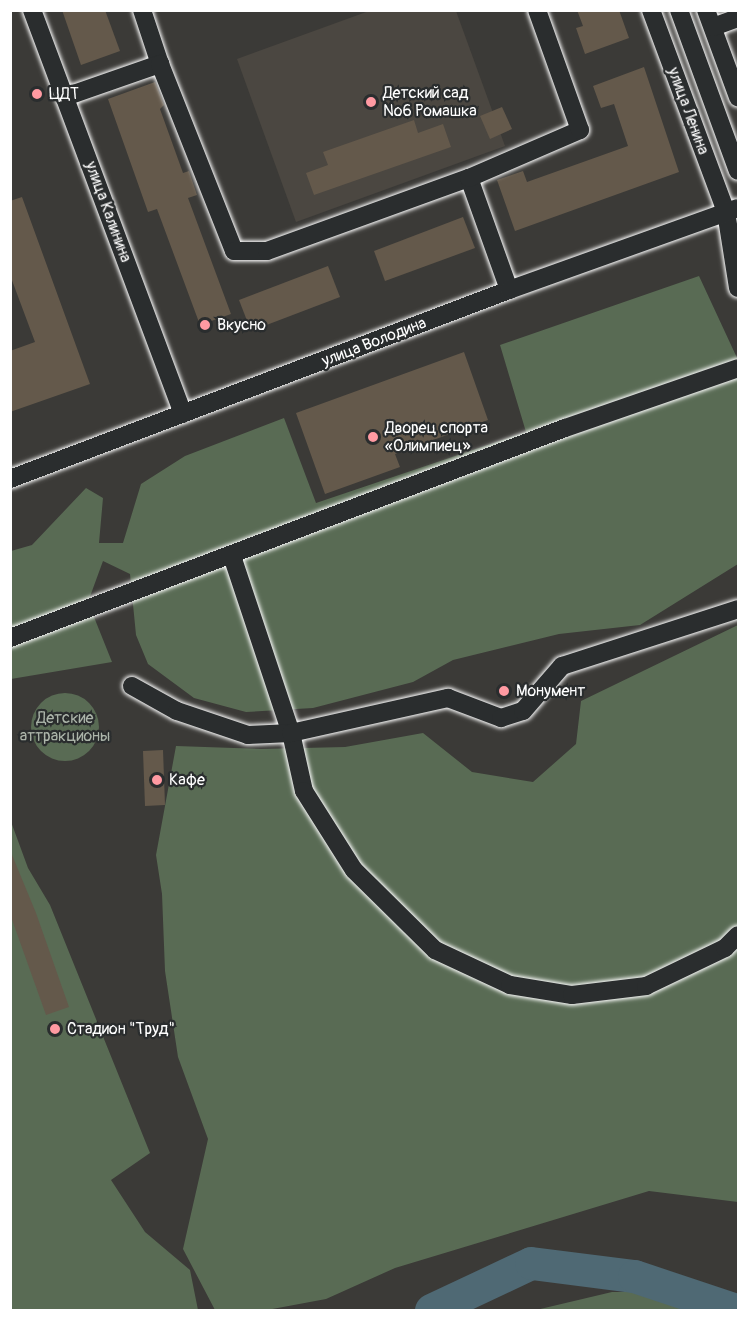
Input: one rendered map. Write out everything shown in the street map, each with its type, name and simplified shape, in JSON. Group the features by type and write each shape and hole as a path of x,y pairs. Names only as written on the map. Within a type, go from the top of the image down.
{"street":[{"name":"улица Калинина","path":"32,10 183,414"},
{"path":"142,10 160,64 234,251 267,251 469,178 580,130 537,10"},
{"name":"улица Ленина","path":"651,10 732,210 738,288"},
{"path":"679,10 738,171"},
{"path":"738,18 710,19 738,97"},
{"path":"65,97 160,64"},
{"path":"469,178 509,291"},
{"name":"улица Володина","path":"10,479 509,291 732,210"},
{"path":"10,638 232,556 565,428 738,368"},
{"path":"232,556 291,734 304,791 354,870 435,950 510,985 572,995 646,986 725,948 738,935"},
{"path":"132,686 177,711 248,735 291,734 448,698 501,718 523,711 561,666 738,609"}],"shaded area":[{"name":"Детский сад №6 Ромашка","path":"369,11 456,11 505,146 296,222 237,59"}],"green space":[{"path":"699,276 738,360 738,564 640,625 559,634 453,660 413,682 313,708 246,712 194,698 148,664 136,635 130,574 103,561 88,602 112,662 11,679 11,551 32,545 86,488 103,498 99,543 123,543 141,484 185,456 284,418 316,503 526,432 500,345"},
{"path":"738,625 738,1202 649,1191 395,1268 326,1299 267,1310 215,1310 183,1249 208,1139 178,1057 165,971 162,894 156,855 176,746 261,749 345,747 423,733 472,772 533,782 576,744 581,701"},
{"name":"Детские аттракционы","path":"65,693 78,696 89,703 96,714 99,727 96,740 89,751 78,758 65,761 52,758 41,751 34,740 31,727 34,714 41,703 52,696"},
{"name":"Стадион \"Труд\"","path":"10,819 28,868 50,905 150,1153 111,1180 145,1232 190,1270 198,1310 11,1310"},
{"path":"612,1292 691,1292 738,1305 738,1310 536,1310"}],"building":[{"path":"62,10 105,10 120,51 81,65"},
{"path":"577,10 619,10 629,38 585,54 576,28 583,26"},
{"path":"644,67 679,172 515,231 497,180 523,171 527,182 628,146 614,104 601,108 593,86"},
{"path":"155,82 164,105 160,109 183,173 189,171 197,195 188,198 231,314 200,325 157,209 148,212 108,99"},
{"path":"502,107 512,129 490,139 480,116"},
{"path":"414,120 418,133 443,124 451,147 314,195 306,173 328,165 323,152"},
{"path":"22,197 90,384 10,412 10,351 35,342 10,275 10,201"},
{"path":"463,217 475,248 385,281 374,251"},
{"path":"328,266 340,297 251,331 239,300"},
{"name":"Дворец спорта «Олимпиец»","path":"464,352 488,420 395,454 400,467 325,494 296,413"},
{"path":"163,750 165,805 145,806 143,751"},
{"path":"10,850 36,913 69,1007 46,1015 10,914"}],"waterway":[{"path":"431,1310 531,1263 634,1276 736,1310"}],"place":[{"name":"ЦДТ","path":"37,94"},
{"name":"Детский сад №6 Ромашка","path":"371,102"},
{"name":"Вкусно","path":"205,325"},
{"name":"Дворец спорта «Олимпиец»","path":"373,437"},
{"name":"Монумент","path":"504,691"},
{"name":"Кафе","path":"157,780"},
{"name":"Стадион \"Труд\"","path":"55,1029"}]}
